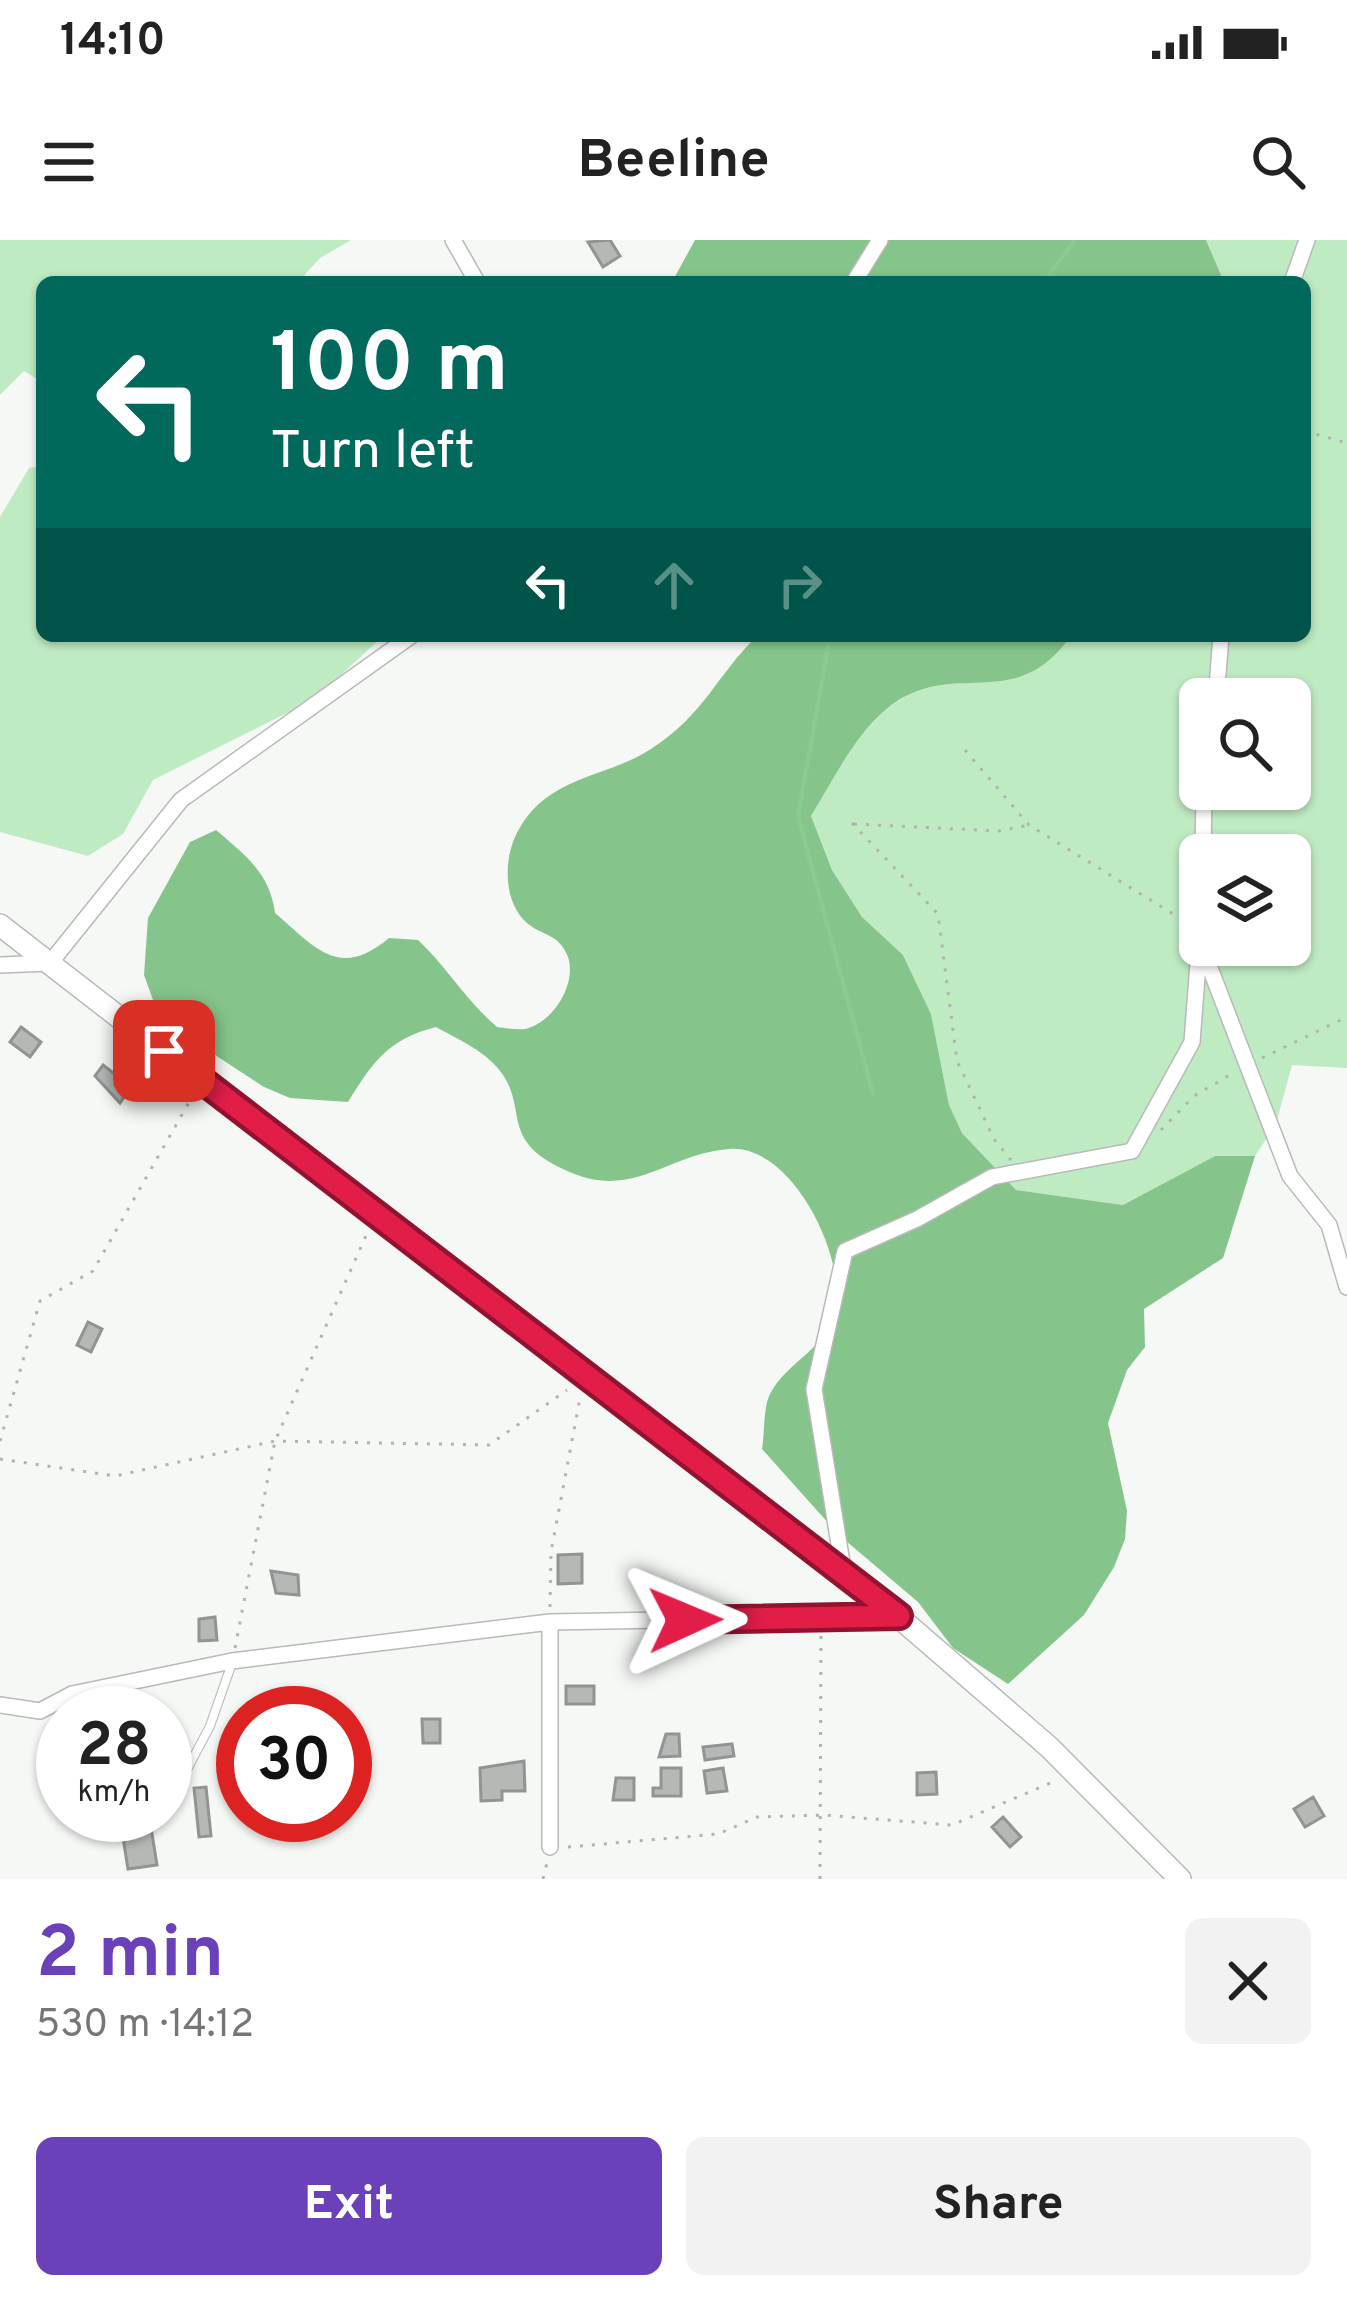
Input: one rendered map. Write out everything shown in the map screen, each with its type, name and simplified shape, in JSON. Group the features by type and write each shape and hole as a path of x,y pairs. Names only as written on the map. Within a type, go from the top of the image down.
{"street":[{"path":"453,240 474,276"},
{"path":"858,276 880,240"},
{"path":"1294,276 1307,240"},
{"path":"0,965 50,963 182,800 403,642"},
{"path":"1218,678 1221,642"},
{"path":"0,925 584,1378 843,1569 1076,1772 1180,1879"},
{"path":"843,1569 814,1389 845,1251 917,1220 992,1177 1106,1160 1132,1151 1192,1042 1198,966"},
{"path":"1209,966 1290,1176 1329,1225 1347,1287"},
{"path":"0,1705 40,1711 72,1694 232,1661 550,1622 899,1616"},
{"path":"550,1622 550,1847"}],"lane":[{"path":"192,1760 210,1726 232,1661"}],"path":[{"path":"1311,433 1347,443"},
{"path":"965,750 1029,825 1179,917"},
{"path":"1019,1171 994,1139 957,1061 938,914 852,824 999,831 1029,825"},
{"path":"0,1441 40,1301 93,1270 201,1080"},
{"path":"232,1661 275,1442 374,1217"},
{"path":"0,1459 115,1476 275,1442 489,1445 584,1378"},
{"path":"550,1622 551,1552 584,1378"},
{"path":"820,1617 820,1879"},
{"path":"543,1879 550,1847 718,1834 757,1817 823,1815 952,1825 1076,1772"}],"green space":[{"path":"0,240 351,240 320,258 304,276 36,276 36,378 24,371 0,395"},
{"path":"695,240 1206,240 1221,276 675,276"},
{"path":"1206,240 1347,240 1347,1068 1292,1065 1276,1124 1255,1156 1215,1156 1123,1205 1016,1190 962,1133 949,1105 931,1014 903,955 862,917 832,870 811,816 850,751 874,721 903,698 926,688 1010,679 1031,672 1066,642 1311,642 1311,276 1221,276"},
{"path":"36,467 36,642 377,642 315,699 153,780 123,834 88,856 0,832 0,517 29,468"},
{"path":"752,642 1066,642 1031,672 1010,679 925,688 902,698 861,736 811,816 832,870 862,917 903,955 931,1014 949,1105 962,1133 1016,1190 1123,1205 1215,1156 1255,1156 1223,1258 1144,1309 1145,1347 1127,1370 1108,1423 1127,1511 1125,1539 1114,1567 1084,1615 1008,1684 953,1648 918,1602 839,1535 762,1449 770,1394 825,1334 836,1308 837,1286 823,1233 810,1207 774,1164 752,1152 729,1149 629,1179 587,1178 563,1169 544,1158 523,1136 510,1088 497,1067 436,1027 406,1038 383,1054 348,1102 290,1098 264,1087 192,1040 153,1000 144,975 148,918 190,842 216,830 262,876 275,913 316,947 342,958 356,957 389,938 418,940 497,1027 535,1025 560,1001 570,968 560,943 527,923 511,897 509,855 524,822 555,792 633,759 670,735"}],"building":[{"path":"610,240 620,256 603,267 588,242"},
{"path":"21,1027 41,1042 30,1057 10,1042"},
{"path":"103,1065 120,1078 115,1085 126,1094 120,1103 95,1076"},
{"path":"88,1322 102,1329 91,1352 77,1345"},
{"path":"582,1554 582,1583 558,1584 558,1555"},
{"path":"271,1571 298,1575 299,1595 276,1593"},
{"path":"215,1617 217,1640 199,1641 199,1619"},
{"path":"566,1686 594,1686 594,1704 566,1704"},
{"path":"422,1719 440,1719 440,1743 423,1743"},
{"path":"666,1734 679,1734 680,1756 659,1757"},
{"path":"732,1744 734,1756 705,1760 703,1747"},
{"path":"524,1761 525,1791 502,1791 502,1800 481,1801 480,1768"},
{"path":"661,1768 681,1768 681,1796 653,1796 653,1788 661,1788"},
{"path":"723,1768 727,1791 707,1793 704,1771"},
{"path":"936,1772 937,1794 917,1795 917,1773"},
{"path":"616,1778 634,1778 634,1800 613,1800"},
{"path":"206,1787 211,1836 199,1837 194,1788"},
{"path":"1313,1797 1324,1816 1305,1827 1294,1809"},
{"path":"1003,1817 1021,1837 1010,1847 992,1827"},
{"path":"124,1842 153,1842 157,1865 128,1869"}],"waterway":[{"path":"1048,276 1075,240"},
{"path":"829,642 798,816 873,1094"}],"route":[{"path":"164,1051 549,1352 843,1569 899,1616 685,1620"}]}
